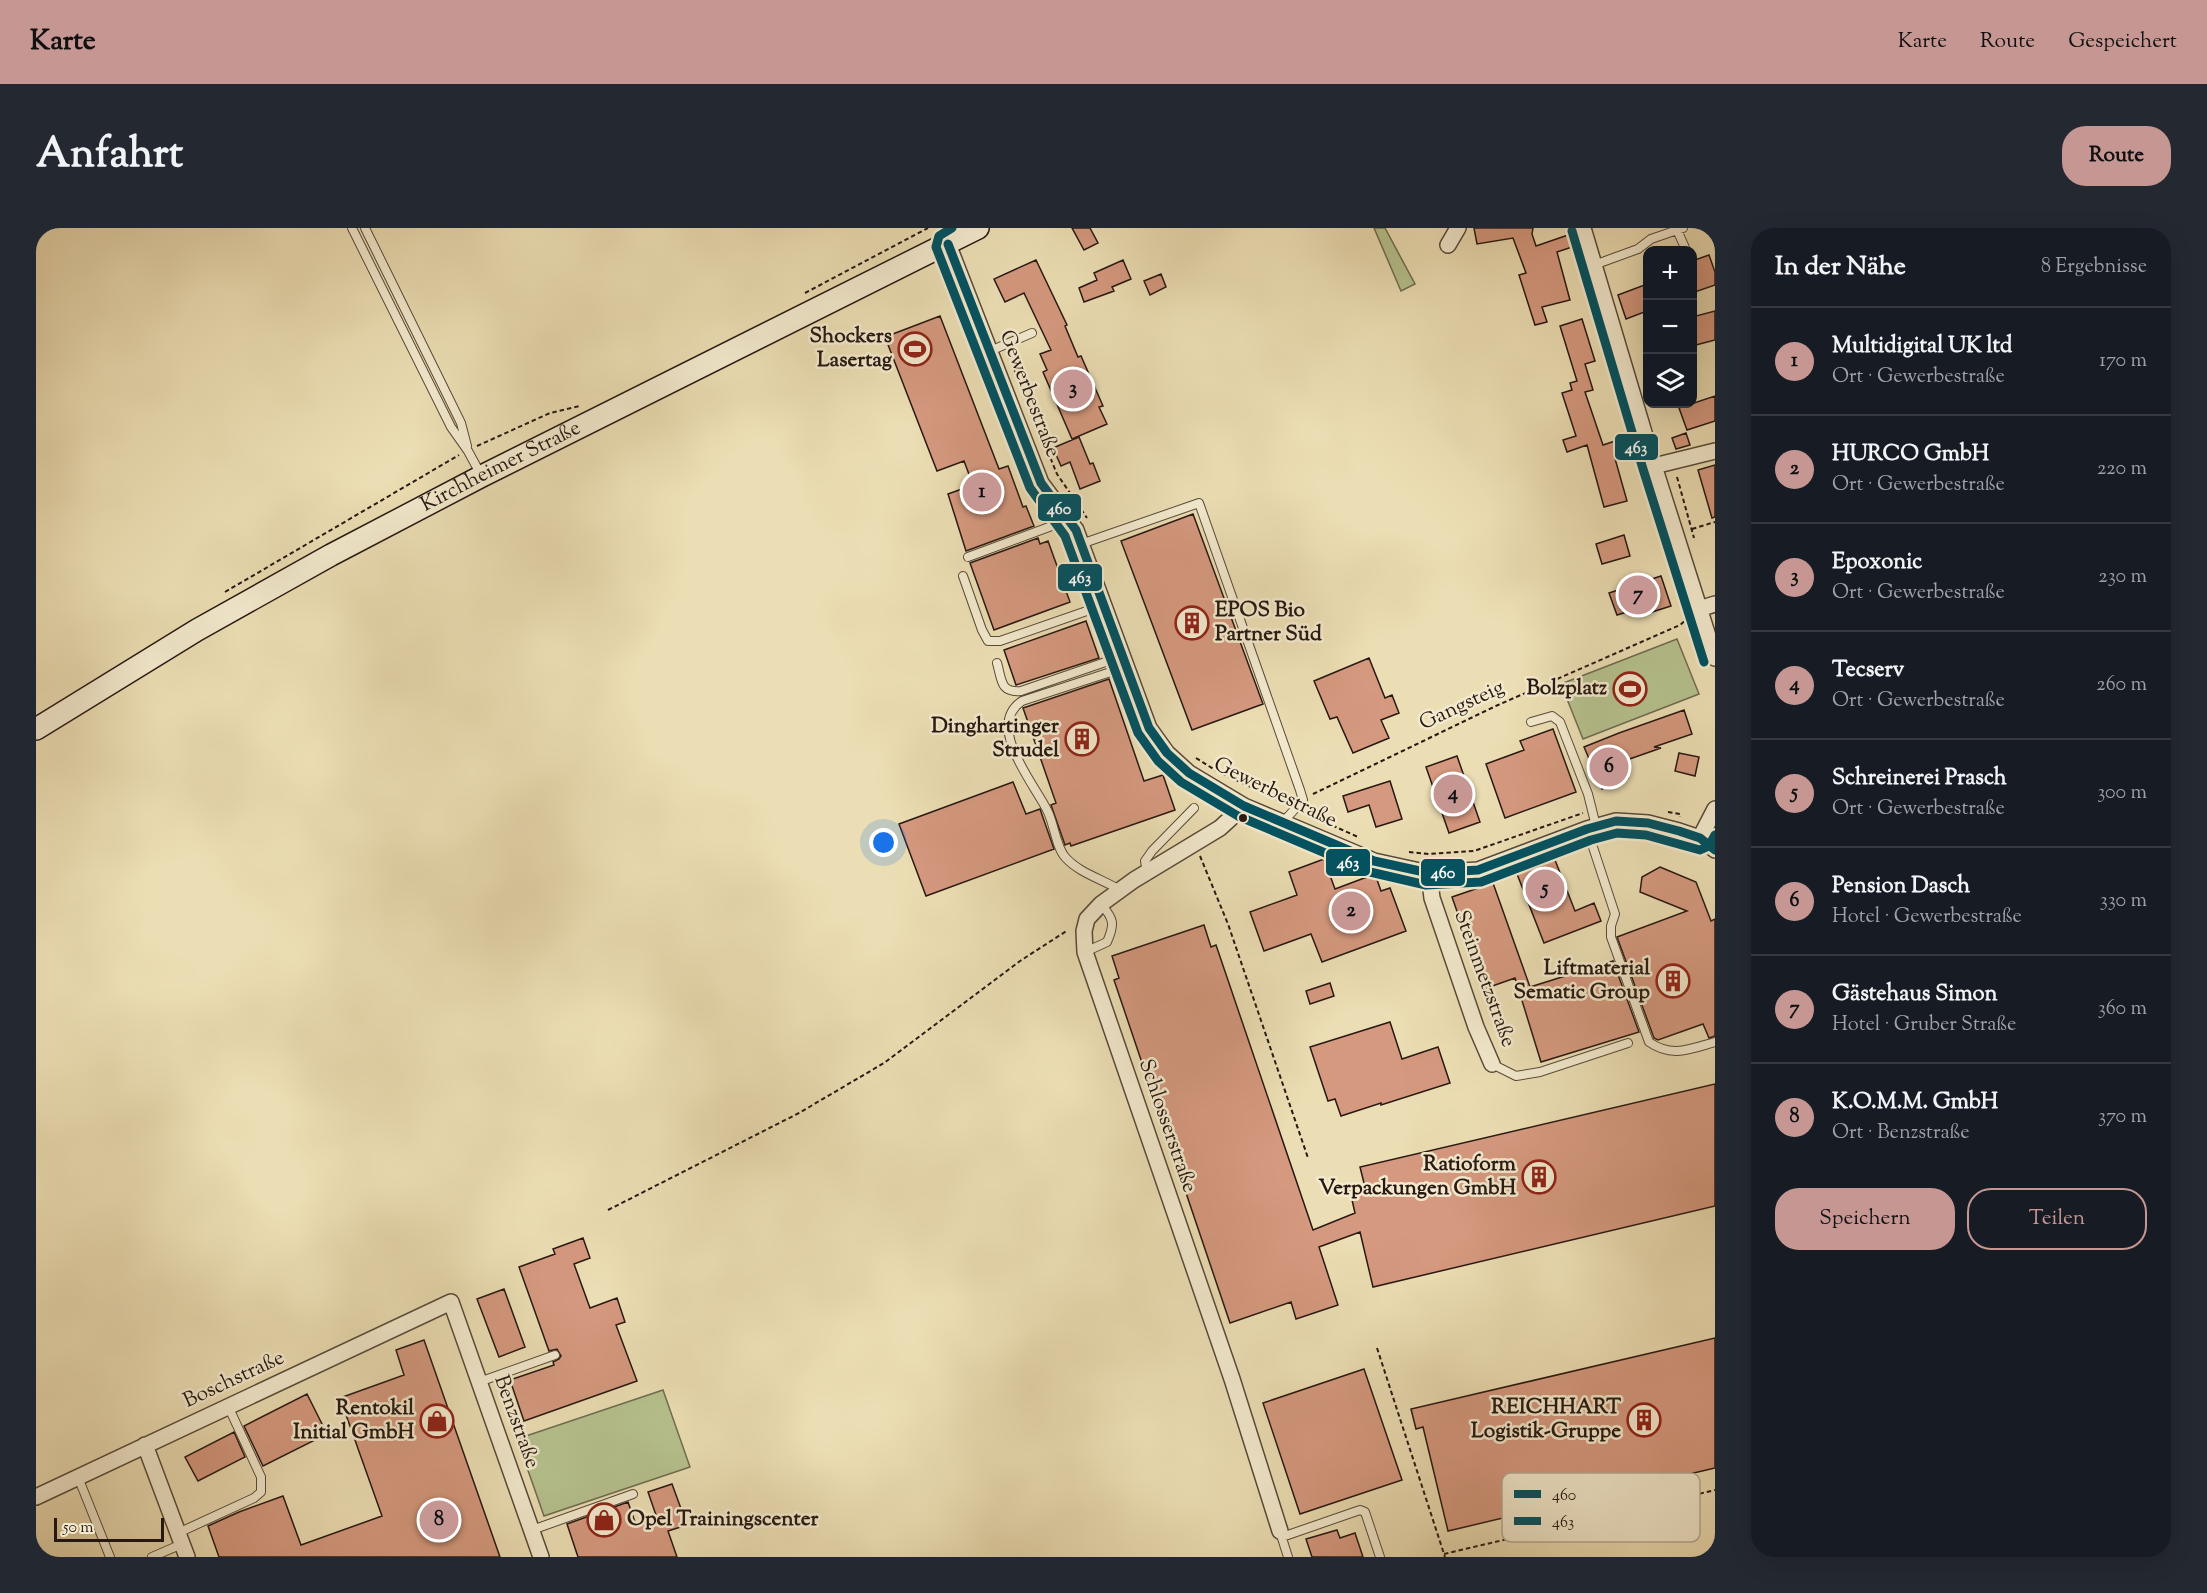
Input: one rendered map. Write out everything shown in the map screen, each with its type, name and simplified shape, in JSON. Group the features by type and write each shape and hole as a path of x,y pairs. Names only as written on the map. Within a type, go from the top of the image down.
{"main road":[{"name":"Kirchheimer Straße","path":"36,729 197,630 331,555 482,476 978,228"}],"street":[{"path":"1448,245 1458,228"},
{"path":"1583,228 1654,466 1715,658"},
{"name":"Gewerbestraße","path":"948,244 1041,483 1076,530 1149,728 1167,753 1189,773 1244,806 1374,861 1429,873 1478,870 1591,827 1616,821 1647,824 1700,838"},
{"path":"1654,466 1715,451"},
{"path":"1699,609 1715,604"},
{"path":"1087,920 1101,904 1120,890 1220,828 1244,806"},
{"path":"1715,809 1700,838 1715,850"},
{"name":"Steinmetzstraße","path":"1429,873 1432,898 1476,1027 1492,1064"},
{"name":"Schlosserstraße","path":"1087,920 1084,931 1085,952 1232,1379 1281,1534"},
{"name":"Benzstraße","path":"451,1302 541,1557"},
{"name":"Boschstraße","path":"36,1497 451,1302"},
{"path":"145,1445 182,1544"}],"lane":[{"path":"352,228 451,428 468,450 482,476"},
{"path":"365,228 460,423 468,450"},
{"path":"1594,265 1638,249 1651,239 1680,229 1685,246"},
{"path":"990,351 1032,333"},
{"path":"1081,544 1199,503 1303,800 1282,822"},
{"path":"968,557 1068,520"},
{"path":"963,576 988,641 1000,641 1104,605"},
{"path":"997,663 1004,688 1011,692 1022,691 1124,661"},
{"path":"1120,890 1080,869 1064,856 1048,811 1014,753 1008,728 1009,716 1013,707 1022,700 1124,661"},
{"path":"1531,722 1552,716 1560,722 1588,794 1591,827 1615,914 1611,926 1611,937 1649,1042 1660,1050 1670,1052 1715,1042"},
{"path":"1147,872 1145,861 1152,851 1194,808"},
{"path":"1085,952 1107,942 1113,929 1111,916 1101,904"},
{"path":"1492,1064 1516,1076 1524,1075 1540,1072 1628,1043"},
{"path":"479,1382 555,1355"},
{"path":"152,1557 182,1544 261,1492 261,1477 228,1406"},
{"path":"78,1477 110,1557"},
{"path":"532,1530 633,1494"},
{"path":"1288,1557 1281,1534 1360,1510 1365,1512 1380,1557"}],"path":[{"path":"806,293 928,228"},
{"path":"468,450 550,413 588,404"},
{"path":"1672,461 1696,546"},
{"path":"1692,528 1715,522"},
{"name":"Gangsteig","path":"1303,800 1498,705 1680,625 1699,609"},
{"path":"1194,843 1228,924 1308,1158"},
{"path":"608,1210 799,1113 884,1063 1020,961 1087,920"},
{"path":"1377,1348 1444,1555 1502,1541"},
{"path":"1700,1494 1715,1490"}],"green space":[{"path":"1374,228 1385,228 1415,284 1401,291"},
{"name":"Bolzplatz","path":"1677,639 1699,694 1583,739 1561,684"},
{"path":"663,1390 690,1467 544,1516 517,1439"}],"building":[{"path":"1072,228 1090,228 1098,243 1084,250"},
{"path":"1474,228 1533,228 1532,234 1536,246 1568,235 1572,247 1557,252 1570,300 1542,307 1547,322 1535,325 1519,275 1526,273 1513,238 1477,244"},
{"path":"1709,255 1715,272 1715,285 1697,291 1697,259"},
{"path":"1036,260 1067,325 1065,326 1078,357 1081,356 1103,406 1099,407 1107,424 1072,439 1043,372 1047,370 1040,354 1051,350 1024,293 1005,302 994,279"},
{"path":"1123,260 1131,279 1112,287 1114,291 1084,302 1079,288 1097,280 1094,273"},
{"path":"1161,274 1166,287 1150,295 1144,281"},
{"path":"1643,286 1643,313 1626,319 1618,295"},
{"path":"1715,311 1715,340 1697,345 1697,316"},
{"path":"940,316 999,469 1008,466 1023,507 1026,506 1034,526 966,551 948,494 973,485 964,461 937,471 885,337"},
{"path":"1582,319 1595,361 1585,364 1593,390 1585,392 1603,445 1624,438 1628,451 1614,455 1627,501 1604,507 1587,445 1567,452 1563,440 1576,436 1562,393 1572,390 1570,383 1577,381 1560,326"},
{"path":"1715,396 1715,421 1687,430 1679,408 1697,408 1697,402"},
{"path":"1686,433 1690,445 1676,449 1672,438"},
{"path":"1079,437 1100,481 1080,489 1070,462 1061,466 1053,448"},
{"path":"1715,465 1715,517 1712,518 1698,470"},
{"name":"EPOS Bio Partner Süd","path":"1193,514 1263,704 1192,730 1121,541"},
{"path":"1624,535 1630,556 1602,564 1596,544"},
{"path":"1038,538 1040,544 1048,541 1070,602 994,630 970,563"},
{"path":"1661,576 1671,606 1652,612 1650,605 1617,615 1609,593"},
{"path":"1086,621 1099,658 1016,685 1004,650"},
{"path":"1369,658 1385,698 1392,695 1399,713 1381,720 1389,738 1353,753 1337,717 1330,719 1314,681"},
{"name":"Dinghartinger Strudel","path":"1109,679 1144,781 1163,775 1175,810 1071,846 1070,843 1065,845 1051,805 1056,803 1023,708"},
{"path":"1684,710 1692,734 1654,747 1661,748 1621,762 1628,778 1602,789 1584,747"},
{"path":"1553,729 1576,792 1505,818 1486,764 1524,750 1520,741"},
{"path":"1679,753 1699,757 1695,776 1675,771"},
{"path":"1457,756 1480,822 1449,833 1426,767"},
{"path":"1390,781 1402,819 1376,827 1369,805 1348,812 1343,796"},
{"path":"1013,782 1026,814 1040,809 1054,849 926,896 899,824"},
{"path":"1324,859 1335,889 1375,874 1381,891 1390,888 1406,931 1322,962 1311,934 1264,951 1250,912 1297,895 1289,872"},
{"path":"1555,860 1575,911 1594,903 1601,921 1544,943 1517,874"},
{"name":"Liftmaterial Sematic Group","path":"1660,867 1696,882 1711,921 1715,919 1715,1036 1709,1038 1703,1024 1658,1040 1654,1038 1617,937 1687,911 1640,892 1642,877"},
{"path":"1493,883 1530,987 1613,961 1639,1032 1541,1062 1515,978 1484,989 1452,897"},
{"path":"1204,925 1211,947 1216,945 1313,1230 1355,1213 1350,1191 1365,1187 1360,1167 1715,1084 1715,1206 1373,1287 1360,1232 1319,1247 1338,1305 1296,1319 1291,1302 1230,1323 1114,980 1119,978 1112,956"},
{"path":"1330,983 1334,996 1310,1004 1306,991"},
{"path":"1390,1022 1402,1059 1438,1047 1450,1083 1341,1116 1335,1099 1328,1101 1310,1047"},
{"path":"583,1238 590,1258 574,1264 590,1308 617,1298 625,1322 616,1325 637,1381 524,1421 510,1380 554,1365 553,1362 561,1356 557,1349 549,1351 519,1267 555,1254 553,1249"},
{"path":"504,1289 525,1347 499,1357 477,1299"},
{"path":"1715,1338 1715,1468 1694,1473 1502,1473 1502,1518 1448,1531 1423,1427 1416,1429 1411,1409"},
{"path":"424,1340 500,1557 219,1557 208,1526 283,1496 301,1545 382,1516 340,1398 404,1375 396,1350"},
{"path":"1364,1369 1402,1480 1300,1514 1263,1403"},
{"path":"307,1394 327,1434 263,1466 244,1426"},
{"path":"234,1432 245,1457 198,1481 185,1457"},
{"name":"Opel Trainingscenter","path":"672,1484 687,1525 668,1531 677,1557 578,1557 567,1524 628,1502 636,1525 657,1518 648,1492"},
{"path":"1337,1530 1340,1538 1355,1533 1363,1557 1312,1557 1306,1539"}],"transit line":[{"name":"463","path":"952,228 939,236 936,247 1030,488 1065,536 1138,733 1158,761 1181,782 1238,816 1370,872 1426,885 1481,882 1591,840 1617,833 1646,835 1700,850 1709,846 1715,835"},
{"name":"463","path":"1572,231 1643,469 1704,662"},
{"name":"460","path":"948,244 1041,483 1076,530 1149,728 1167,753 1189,773 1244,806 1374,861 1429,873 1478,870 1587,829 1616,821 1648,823 1679,831 1700,838 1715,850"}],"place":[{"name":"Shockers Lasertag","path":"915,349"},
{"name":"Epoxonic","path":"1073,389"},
{"name":"Multidigital UK ltd","path":"982,492"},
{"name":"Gästehaus Simon","path":"1638,595"},
{"name":"EPOS Bio Partner Süd","path":"1192,623"},
{"name":"Bolzplatz","path":"1630,689"},
{"name":"Dinghartinger Strudel","path":"1082,739"},
{"name":"Pension Dasch","path":"1609,767"},
{"name":"Tecserv","path":"1453,794"},
{"name":"Schreinerei Prasch","path":"1545,889"},
{"name":"HURCO GmbH","path":"1351,911"},
{"name":"Liftmaterial Sematic Group","path":"1673,981"},
{"name":"Ratioform Verpackungen GmbH","path":"1539,1177"},
{"name":"REICHHART Logistik-Gruppe","path":"1644,1420"},
{"name":"Rentokil Initial GmbH","path":"437,1421"},
{"name":"K.O.M.M. GmbH","path":"439,1520"},
{"name":"Opel Trainingscenter","path":"604,1520"}]}
